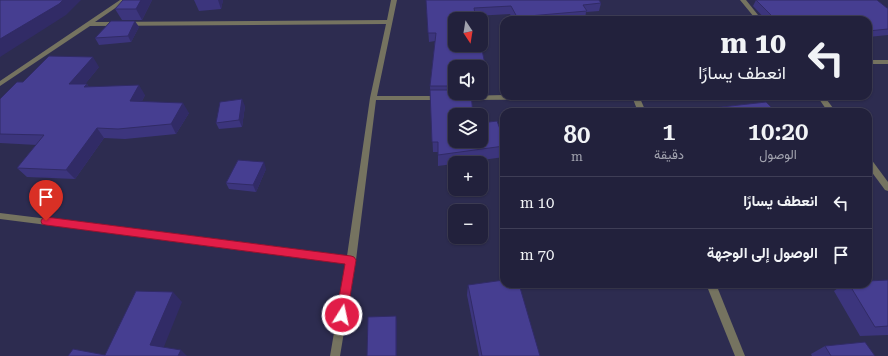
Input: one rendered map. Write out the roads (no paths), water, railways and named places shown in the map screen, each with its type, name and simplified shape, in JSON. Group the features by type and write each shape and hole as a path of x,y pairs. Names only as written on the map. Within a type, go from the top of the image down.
{"street":[{"path":"0,84 124,0"},
{"path":"335,356 351,260 373,98 394,0"},
{"path":"743,0 756,16"},
{"path":"90,24 389,22"},
{"path":"872,62 888,62"},
{"path":"373,98 445,98"},
{"path":"488,98 500,98"},
{"path":"872,166 888,188"},
{"path":"0,216 351,260"},
{"path":"713,288 740,356"}]}
